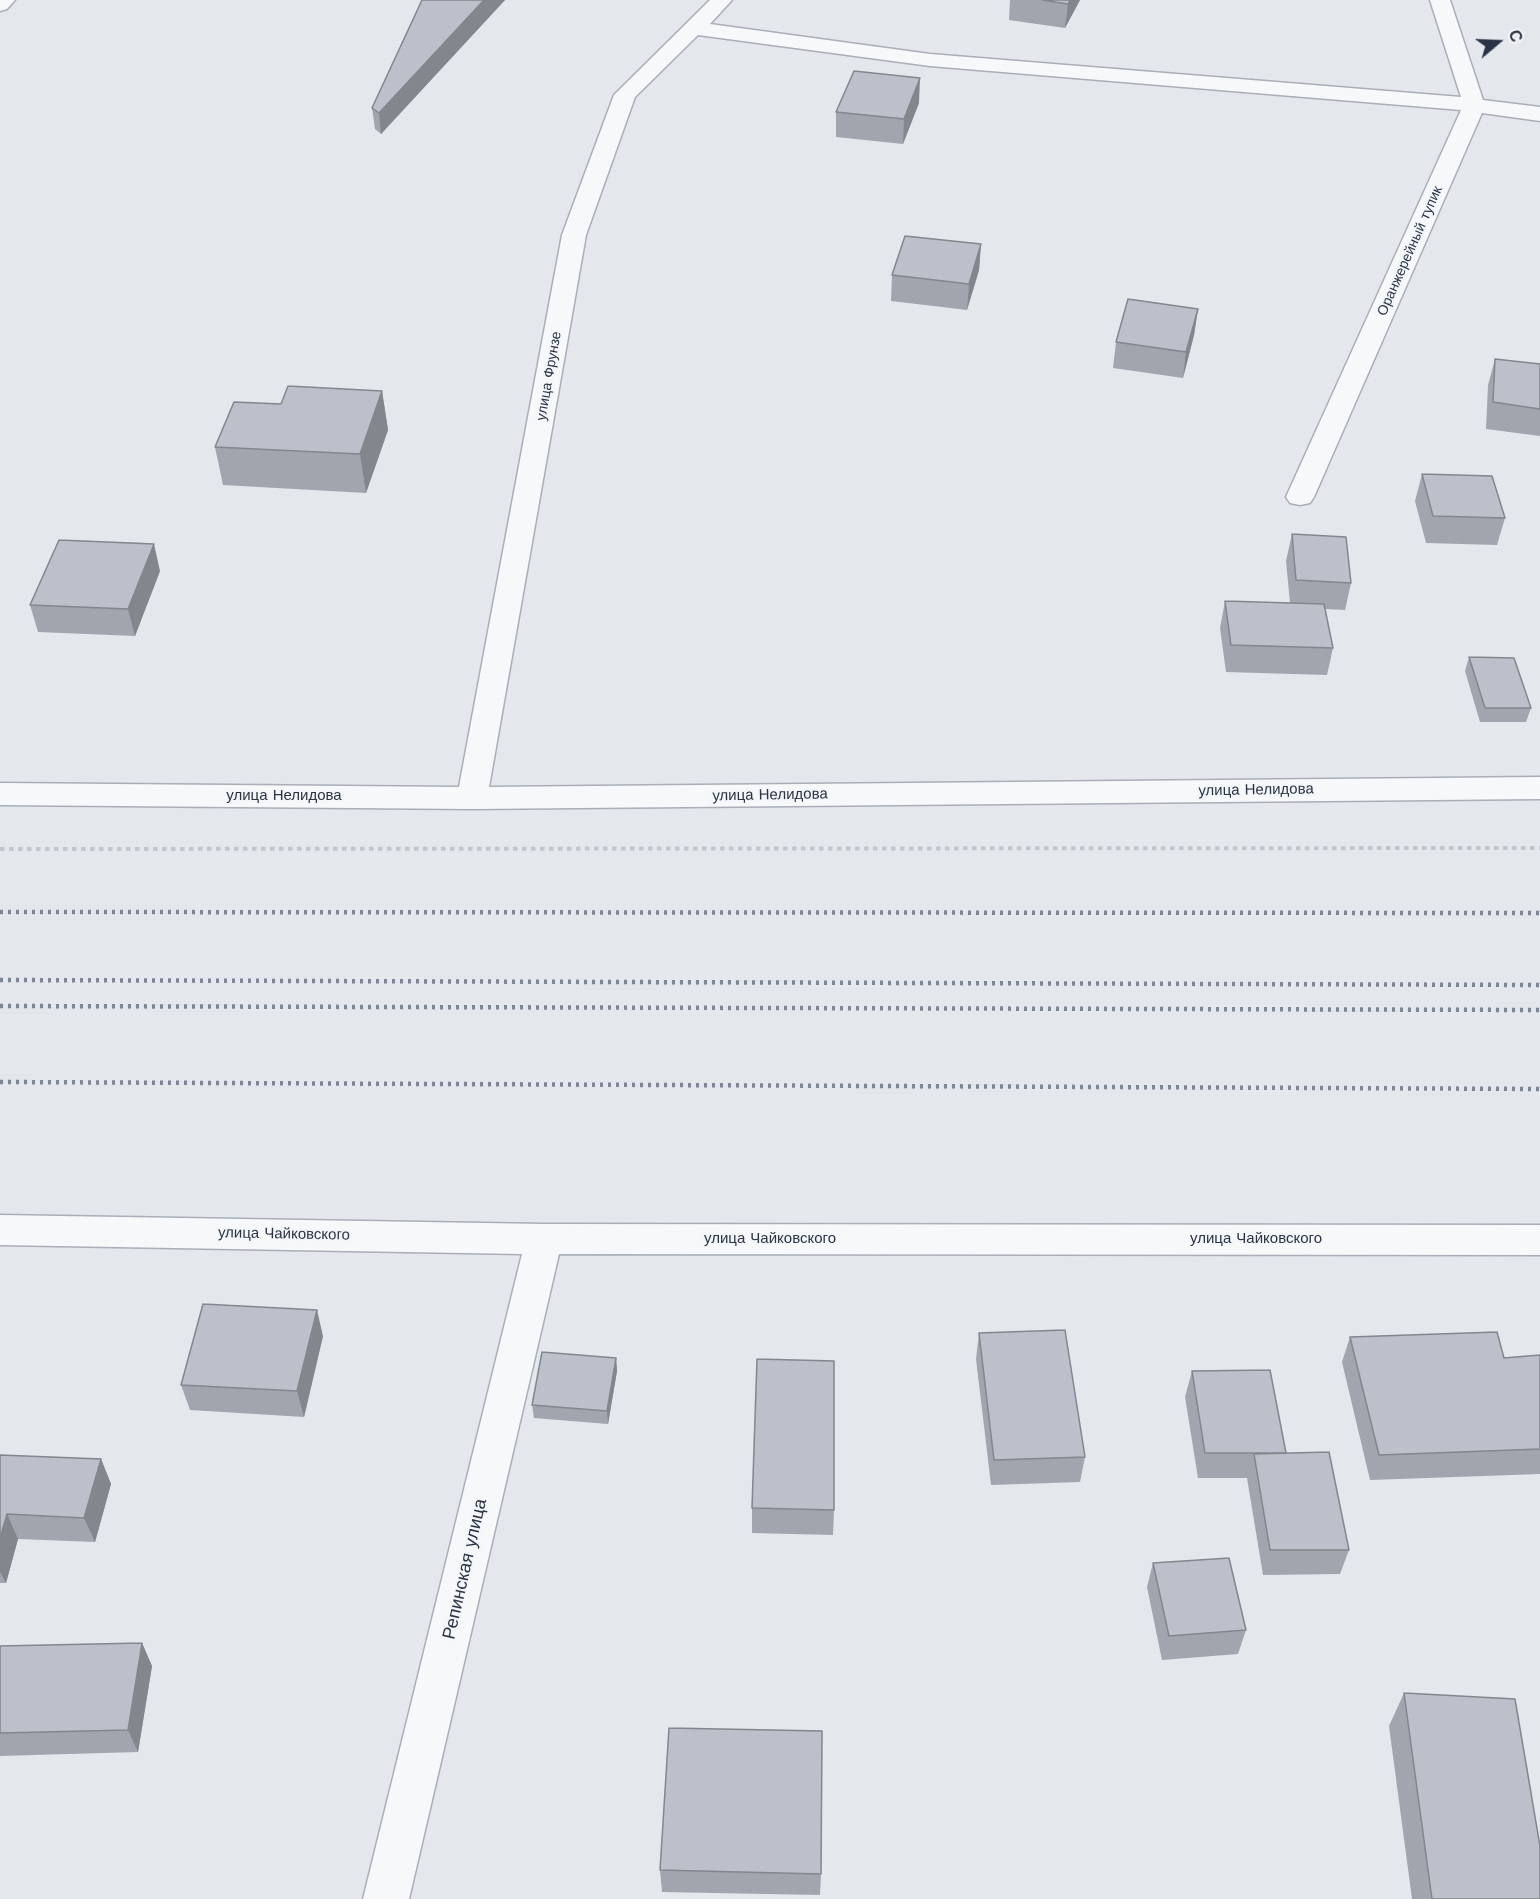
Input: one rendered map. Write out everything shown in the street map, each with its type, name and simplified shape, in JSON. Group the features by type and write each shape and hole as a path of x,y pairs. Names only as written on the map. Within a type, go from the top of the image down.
{"street":[{"path":"0,5 5,0"},
{"name":"улица Фрунзе","path":"472,798 574,235 625,95 722,0"},
{"path":"1440,0 1474,105"},
{"path":"694,27 930,60 1474,105 1540,114"},
{"name":"Оранжерейный тупик","path":"1300,497 1474,105"},
{"name":"улица Нелидова","path":"0,794 472,798 1540,788"},
{"name":"улица Чайковского","path":"0,1230 544,1239 1540,1240"},
{"name":"Репинская улица","path":"386,1899 544,1239"}],"path":[{"path":"0,849 1540,848"}],"building":[{"path":"422,0 484,0 379,113 372,108"},
{"path":"1042,0 1070,0 1068,4"},
{"path":"854,71 920,78 904,119 836,112"},
{"path":"905,236 981,244 969,284 892,275"},
{"path":"1128,299 1198,309 1186,352 1116,342"},
{"path":"1495,359 1540,364 1540,409 1493,402"},
{"path":"288,386 382,391 360,454 215,447 234,402 281,404"},
{"path":"1422,474 1492,476 1505,518 1433,516"},
{"path":"1292,534 1346,537 1351,583 1296,580"},
{"path":"59,540 154,544 128,609 30,605"},
{"path":"1225,601 1324,604 1333,648 1231,645"},
{"path":"1469,657 1514,658 1531,708 1485,708"},
{"path":"203,1304 317,1310 297,1391 181,1385"},
{"path":"1065,1330 1085,1457 994,1460 979,1333"},
{"path":"1497,1332 1504,1358 1540,1355 1540,1449 1379,1455 1350,1337"},
{"path":"542,1352 616,1358 607,1411 532,1405"},
{"path":"757,1359 834,1361 834,1510 752,1508"},
{"path":"1270,1370 1286,1453 1205,1453 1192,1371"},
{"path":"1329,1452 1349,1550 1270,1550 1254,1454"},
{"path":"0,1455 101,1459 84,1518 7,1514 0,1538"},
{"path":"1229,1558 1246,1630 1169,1636 1153,1563"},
{"path":"142,1643 128,1730 0,1733 0,1646"},
{"path":"1404,1693 1515,1699 1540,1846 1540,1899 1432,1899"},
{"path":"669,1728 822,1731 821,1874 660,1870"}],"railway":[{"path":"0,912 1540,913"},
{"path":"0,980 1540,985"},
{"path":"0,1006 1540,1010"},
{"path":"0,1082 1540,1089"}]}
